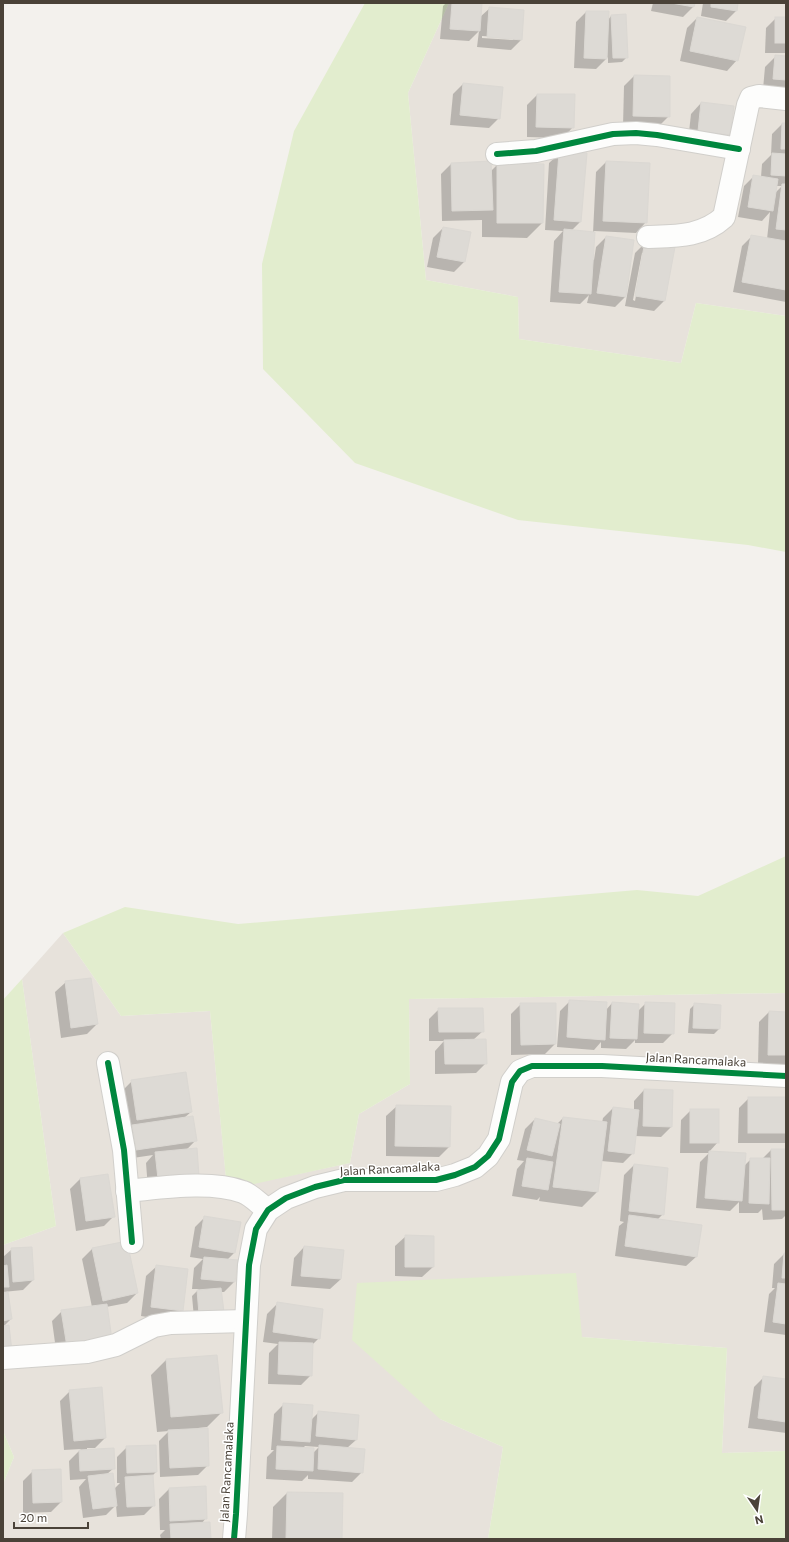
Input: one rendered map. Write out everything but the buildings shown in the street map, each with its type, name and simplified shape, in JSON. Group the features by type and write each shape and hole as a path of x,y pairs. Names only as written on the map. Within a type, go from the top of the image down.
{"street":[{"path":"648,237 684,236 705,230 717,224 724,217 748,106 752,98 760,96 786,99"},
{"path":"497,154 536,152 614,134 636,133 657,135 739,149"},
{"path":"108,1063 124,1150 132,1242"},
{"name":"Jalan Rancamalaka","path":"234,1539 249,1266 256,1229 268,1210 286,1198 314,1187 344,1180 436,1180 455,1175 475,1167 488,1156 499,1139 512,1082 520,1071 532,1066 602,1066 786,1076"},
{"path":"127,1191 178,1186 213,1186 244,1192 268,1210"},
{"path":"3,1358 87,1352 116,1344 154,1326 171,1323 246,1321"}],"shaded area":[{"path":"449,3 786,3 786,316 696,303 681,363 519,339 518,297 426,280 408,93"},
{"path":"63,933 121,1016 210,1011 227,1189 350,1163 359,1114 410,1084 409,999 786,993 786,1451 722,1453 727,1348 582,1337 440,1419 503,1447 488,1539 3,1539 3,1484 14,1457 3,1431 3,1245 56,1226 22,979"}],"green space":[{"path":"365,3 449,3 408,93 426,280 518,297 519,339 681,363 696,303 786,316 786,552 748,545 518,520 355,463 263,369 262,264 294,131"},
{"path":"786,856 786,993 409,999 410,1084 359,1114 350,1163 227,1190 210,1011 121,1016 63,933 125,907 238,924 637,890 698,896"},
{"path":"22,979 56,1226 3,1245 3,1000"},
{"path":"576,1273 582,1337 727,1348 722,1453 786,1451 786,1539 488,1539 503,1447 440,1419 352,1340 357,1283"},
{"path":"3,1431 14,1457 3,1484"}],"cycle path":[{"path":"497,154 536,151 613,134 636,133 657,135 739,149"},
{"path":"108,1063 124,1150 132,1242"},
{"path":"234,1539 249,1265 256,1229 268,1210 286,1198 315,1187 344,1180 436,1180 455,1175 475,1167 488,1156 499,1139 512,1082 520,1071 532,1066 602,1066 786,1076"}]}
